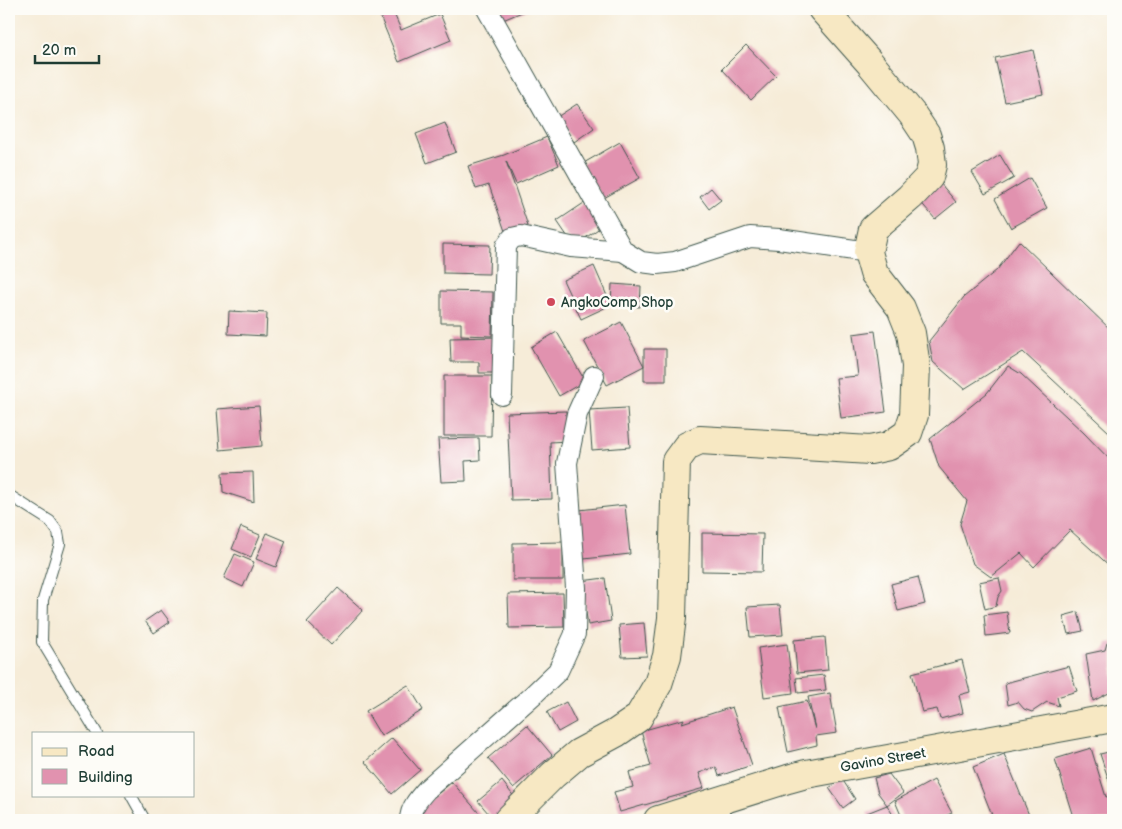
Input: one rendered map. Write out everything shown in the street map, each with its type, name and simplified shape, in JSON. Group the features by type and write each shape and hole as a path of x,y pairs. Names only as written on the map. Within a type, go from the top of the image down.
{"street":[{"path":"487,9 623,251"},
{"path":"508,820 553,775 579,753 616,733 638,718 658,684 667,656 672,618 676,461 687,446 700,440 870,450 889,446 908,433 914,415 916,366 911,333 901,308 874,273 868,252 873,229 910,197 928,177 932,165 930,148 926,135 912,114 823,9"},
{"path":"502,395 506,246 512,238 521,236 571,247 623,251 641,262 657,264 675,262 750,238 779,239 868,252"},
{"path":"410,820 415,804 427,789 558,671 575,634 576,588 567,463 577,414 594,376"},
{"name":"Gavino Street","path":"658,820 722,811 788,779 806,774 1113,718"}],"lane":[{"path":"9,495 50,521 58,532 60,544 43,600 42,642 95,732"},
{"path":"132,796 145,820"}],"building":[{"path":"377,9 392,9 401,30 440,14 451,40 399,62"},
{"path":"498,9 529,9 503,20"},
{"path":"746,45 776,76 751,100 722,69"},
{"path":"1033,50 1043,94 1005,102 995,58"},
{"path":"577,104 594,128 574,142 557,117"},
{"path":"445,123 456,152 427,163 416,134"},
{"path":"547,137 559,165 516,184 506,161 528,226 506,234 489,185 476,189 468,166 504,155"},
{"path":"620,142 640,178 602,199 582,164"},
{"path":"1000,155 1014,178 985,194 972,172"},
{"path":"1030,178 1047,208 1011,228 995,199"},
{"path":"940,183 956,202 935,219 919,200"},
{"path":"711,188 721,200 709,209 700,197"},
{"path":"584,203 601,227 574,246 557,221"},
{"path":"1019,241 1113,332 1113,429 1109,432 1023,352 964,389 933,362 929,341 964,297 997,270"},
{"path":"443,244 490,245 489,274 443,273"},
{"path":"594,266 611,305 581,319 563,280"},
{"path":"612,284 641,286 640,307 611,305"},
{"path":"441,291 493,292 492,336 461,335 461,323 441,323"},
{"path":"229,311 267,313 266,336 228,334"},
{"path":"621,322 644,366 607,385 584,341"},
{"path":"875,331 886,412 841,418 836,378 858,376 853,334"},
{"path":"557,332 585,381 559,396 531,347"},
{"path":"499,337 500,373 479,373 479,362 451,362 450,338"},
{"path":"644,349 666,349 666,381 644,381"},
{"path":"1008,366 1021,374 1113,463 1113,569 1070,530 1034,567 1021,553 991,577 973,564 960,524 967,501 939,467 930,439 987,393"},
{"path":"444,376 492,376 491,436 444,436"},
{"path":"259,406 262,446 220,450 217,409"},
{"path":"627,408 630,447 592,450 589,410"},
{"path":"566,411 567,441 550,442 552,499 511,500 507,413"},
{"path":"479,438 480,460 465,461 466,481 441,482 438,439"},
{"path":"253,472 254,502 223,492 222,473"},
{"path":"625,505 630,554 584,559 579,510"},
{"path":"241,527 260,535 251,557 232,549"},
{"path":"267,533 286,541 276,567 256,559"},
{"path":"702,533 763,534 762,572 702,571"},
{"path":"563,542 563,580 513,580 513,543"},
{"path":"235,554 254,562 243,587 224,578"},
{"path":"918,577 925,604 898,611 891,584"},
{"path":"605,578 611,621 588,625 581,581"},
{"path":"999,578 1002,591 996,606 985,609 979,582"},
{"path":"338,588 363,610 331,645 307,622"},
{"path":"563,593 564,627 509,628 508,594"},
{"path":"780,605 783,635 750,637 747,607"},
{"path":"161,610 170,622 154,633 145,621"},
{"path":"1007,612 1010,633 986,636 984,615"},
{"path":"1078,612 1083,631 1068,634 1063,616"},
{"path":"644,623 647,656 622,657 619,625"},
{"path":"825,637 828,670 797,673 794,640"},
{"path":"1113,642 1113,691 1093,701 1086,654 1105,650 1107,643"},
{"path":"787,644 793,693 764,697 758,648"},
{"path":"962,660 970,692 959,695 963,713 940,719 937,709 922,712 912,673"},
{"path":"1069,666 1077,691 1057,697 1059,706 1047,702 1032,712 1024,709 1018,702 1008,705 1005,683"},
{"path":"824,675 826,690 798,693 796,678"},
{"path":"408,685 423,710 381,736 366,711"},
{"path":"830,693 837,733 816,736 817,745 788,752 779,707 807,701 815,729 808,697"},
{"path":"566,702 576,722 558,732 547,712"},
{"path":"732,707 752,765 719,776 716,767 699,773 704,788 620,812 614,792 633,787 629,772 651,766 641,731 684,719 682,723"},
{"path":"527,725 552,755 513,788 488,758"},
{"path":"392,738 420,770 392,794 365,762"},
{"path":"1091,748 1106,797 1113,795 1113,820 1074,820 1055,759"},
{"path":"1113,751 1113,789 1112,790 1100,754"},
{"path":"1004,754 1031,820 994,820 973,767"},
{"path":"889,774 903,793 887,805 878,793 874,778"},
{"path":"842,779 855,799 843,808 829,788"},
{"path":"934,780 952,813 936,820 903,820 895,801"},
{"path":"502,781 518,802 494,820 478,801"},
{"path":"452,782 485,820 421,820 415,813"},
{"path":"887,805 896,820 871,820 867,813"}],"place":[{"name":"AngkoComp Shop","path":"551,302"}]}
